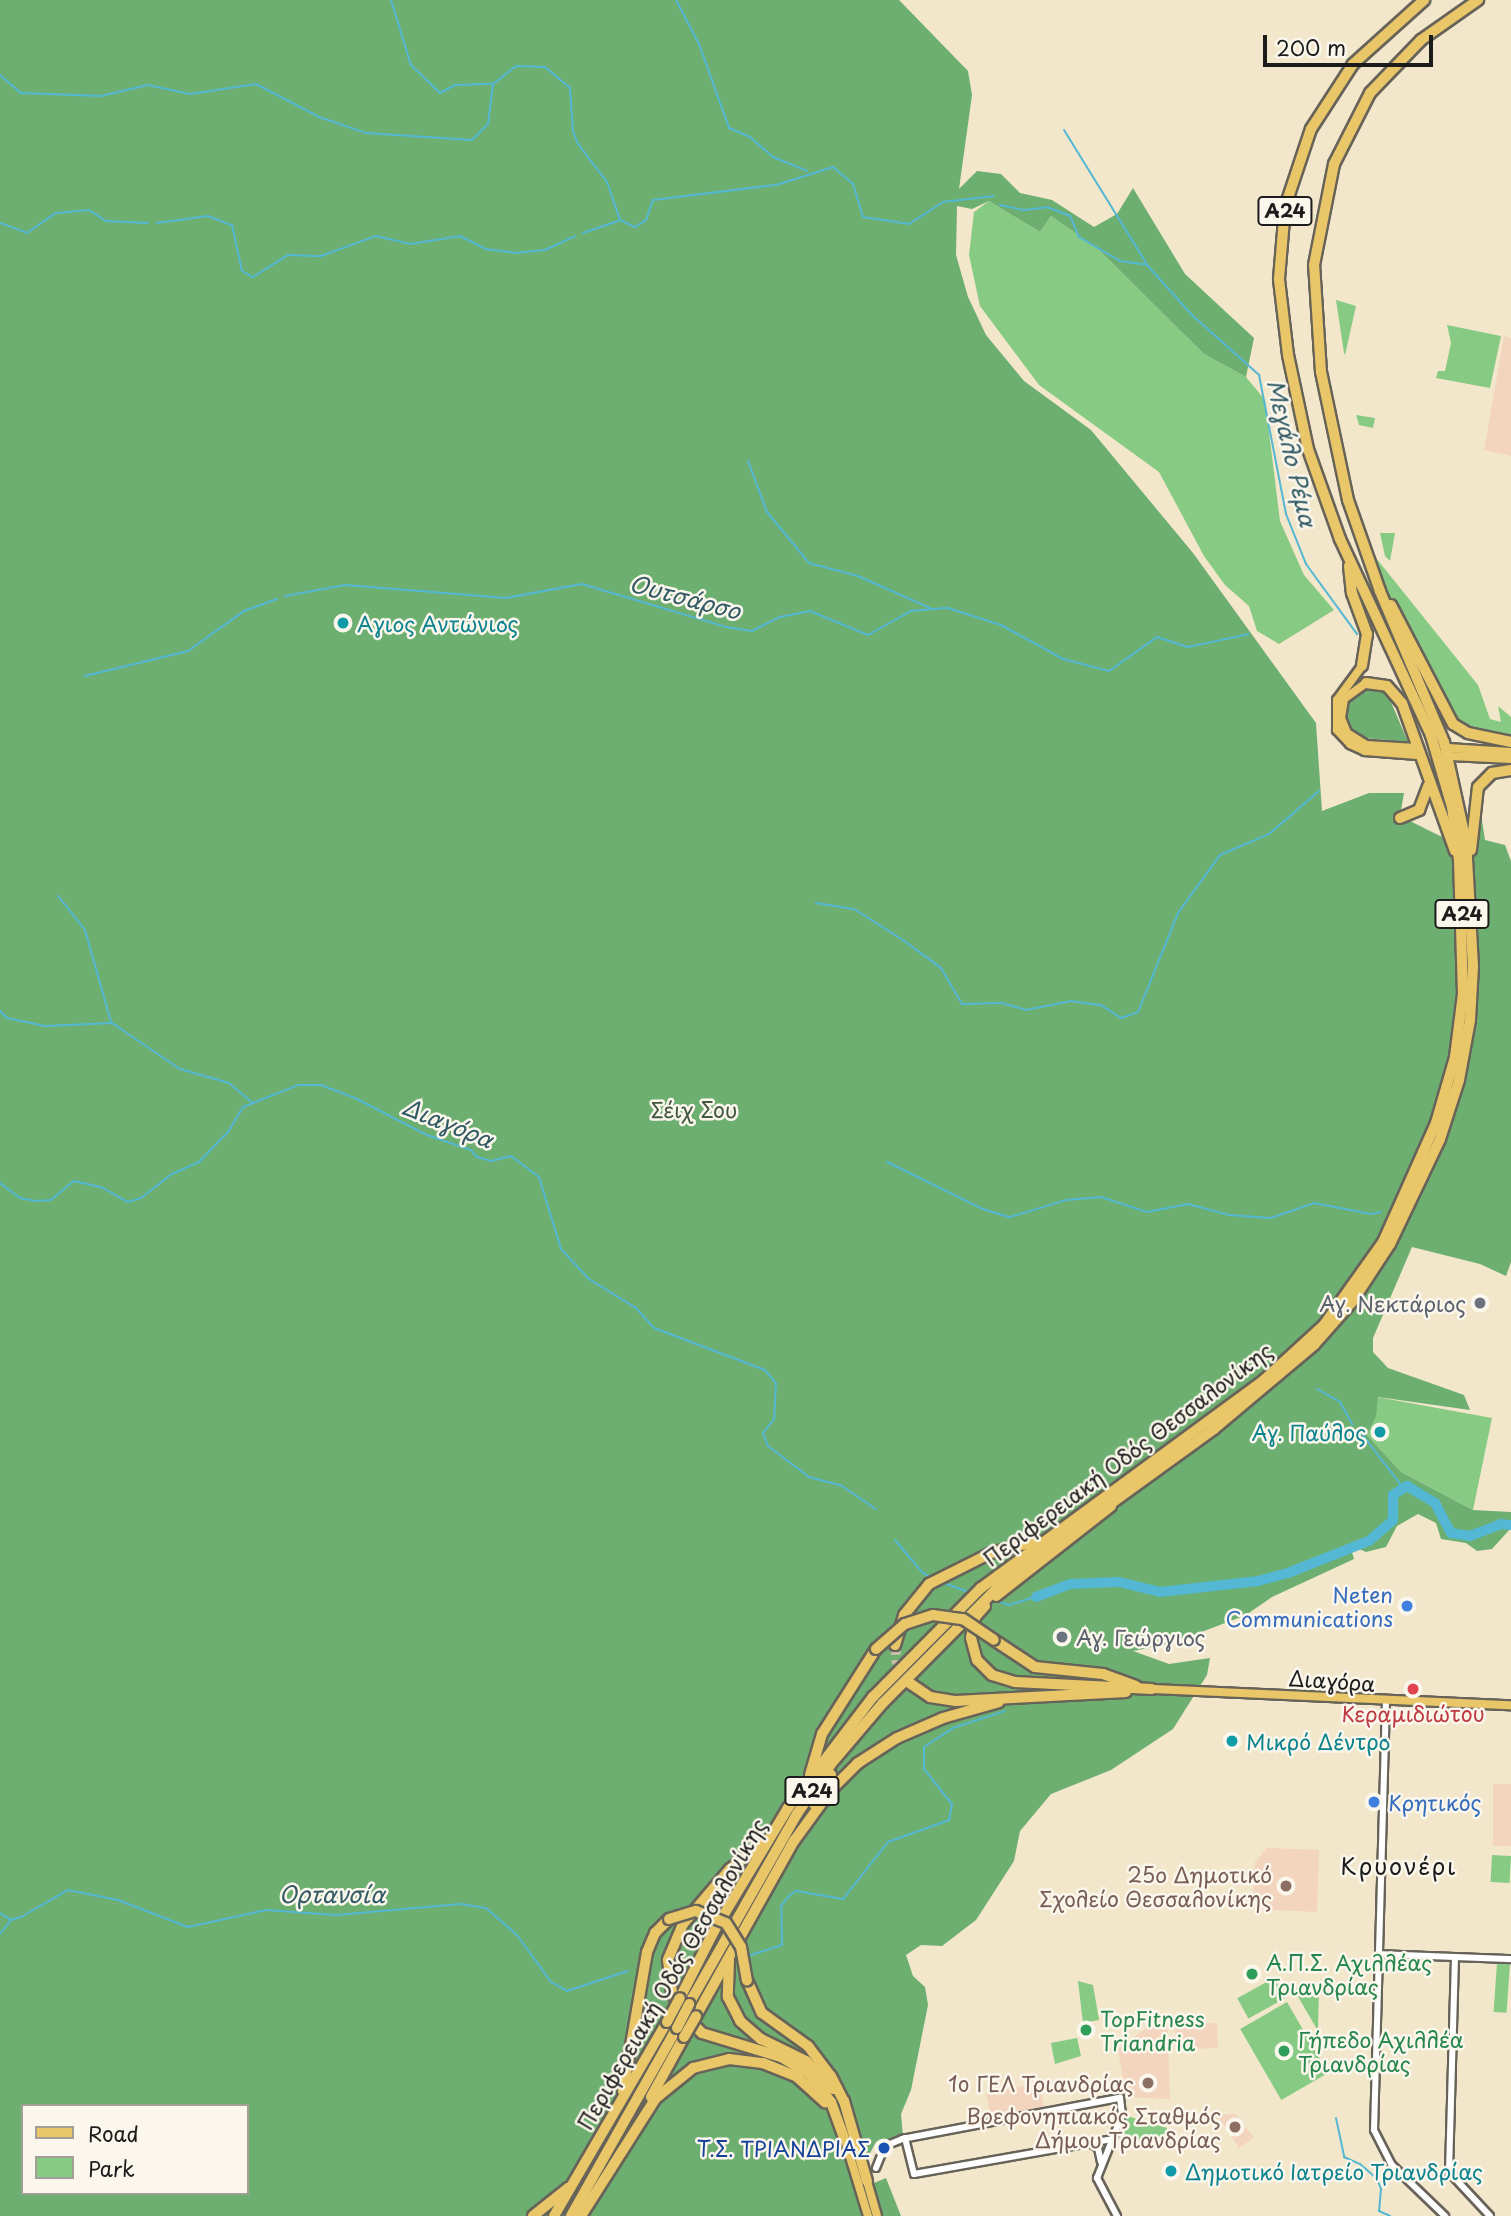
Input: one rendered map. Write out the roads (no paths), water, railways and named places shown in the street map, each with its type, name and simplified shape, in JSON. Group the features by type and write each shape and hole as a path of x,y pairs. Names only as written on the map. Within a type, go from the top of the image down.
{"highway":[{"name":"Περιφερειακή Οδός Θεσσαλονίκης","path":"571,2216 774,1850 831,1764 847,1749 897,1687 978,1608 990,1592 1043,1539 1277,1369 1335,1311 1383,1242 1431,1136 1455,1057 1463,995 1459,860 1452,807 1432,735 1349,558 1300,416 1281,301 1281,233 1294,171 1330,96 1361,55 1424,0"},
{"name":"Περιφερειακή Οδός Θεσσαλονίκης","path":"554,2216 667,2022 768,1840 809,1777 873,1697 965,1602 990,1592 1234,1414 1314,1345 1352,1302 1399,1228 1440,1139 1464,1057 1472,986 1470,886 1464,824 1446,750 1380,590 1348,500 1321,372 1314,282 1319,225 1336,158 1370,93 1421,40 1478,0"},
{"path":"1349,558 1352,593 1367,634 1362,666"},
{"path":"1380,590 1451,721 1468,733 1511,742"},
{"path":"1366,683 1381,684 1396,694 1459,860"},
{"path":"1470,886 1476,790 1492,773 1511,770"},
{"path":"1400,818 1413,815 1423,804 1428,779"},
{"path":"895,1645 904,1615 929,1584 948,1572 991,1553 1043,1539"},
{"path":"978,1608 973,1622 971,1643 977,1660 992,1675 1015,1682 1152,1689"},
{"path":"809,1777 822,1734 876,1649 905,1623 933,1615 962,1619 1035,1667 1112,1676 1136,1687"},
{"path":"908,1682 940,1699 999,1702 1152,1689"},
{"path":"811,1814 853,1768 888,1743 930,1723 999,1702"},
{"path":"581,2216 642,2117 684,2037 847,1749"},
{"path":"768,1840 730,1869 683,1924 668,1960 670,1987 683,2014 702,2033 781,2057 813,2078 831,2102 844,2137"},
{"path":"621,2101 647,1952 655,1933 668,1919 696,1911 726,1923 741,1947 747,1980 762,2013 804,2042 824,2064 844,2101 867,2181"},
{"path":"733,1950 726,1984 737,2017 755,2035 794,2054 821,2074 851,2127"},
{"path":"642,2117 665,2086 681,2073 710,2062 745,2059 781,2069 811,2087 829,2108 844,2137"},
{"path":"533,2216 573,2183"}],"main road":[{"path":"1362,666 1337,700 1337,730 1359,749 1416,752 1371,746 1347,733 1341,718 1344,699 1366,683"},
{"path":"1511,752 1449,752 1511,759"},
{"name":"Διαγόρα","path":"1152,1689 1511,1705"},
{"path":"844,2137 868,2216"},
{"path":"867,2181 877,2216"}],"street":[{"path":"1386,1701 1373,2118 1376,2141 1398,2172 1445,2216"},
{"path":"1378,1954 1511,1959"},
{"path":"1455,1957 1449,2172 1490,2216"},
{"path":"876,2168 885,2146 905,2138 1120,2098 1122,2115 1097,2181 1116,2216"},
{"path":"905,2138 914,2174 1112,2139"},
{"path":"1088,2142 1098,2148 1102,2164"}],"waterway":[{"path":"391,0 411,65 440,93 455,85 493,84"},
{"path":"676,0 699,44 729,128 750,137 773,157 807,171"},
{"name":"Μεγάλο Ρέμα","path":"0,75 21,93 101,96 148,85 190,94 256,84 319,117 366,133 472,140 488,124 493,84 516,66 545,67 570,88 573,131 578,144 607,182 620,220 635,227 646,220 653,200 776,185 833,167 853,184 863,217 909,224 943,202 994,196"},
{"path":"1064,130 1146,263"},
{"name":"Μεγάλο Ρέμα","path":"1000,205 1024,210 1047,207 1070,216 1079,237 1120,261 1147,265 1193,316 1259,375 1286,514 1306,564 1357,634"},
{"path":"0,223 27,233 56,213 89,210 106,221 148,223"},
{"path":"157,223 208,216 232,225 242,271 253,277 288,255 321,256 376,236 410,244 460,236 485,249 516,253 545,250 575,236"},
{"path":"583,233 618,221"},
{"path":"748,461 767,512 809,563 858,576 932,609"},
{"name":"Ουτσάρσο","path":"285,596 345,585 506,598 582,584 726,627 752,631 780,617 810,611 868,635 911,611 948,608 1001,625 1063,659 1109,671 1157,637 1188,647 1249,634"},
{"name":"Ουτσάρσο","path":"85,676 188,651 244,611 277,599"},
{"path":"816,903 854,909 903,940 941,968 962,1004 1002,1003 1026,1010 1071,1001 1101,1005 1121,1018 1138,1012 1178,913 1220,855 1269,834 1319,791"},
{"path":"58,896 85,930 111,1022"},
{"path":"0,1011 7,1018 46,1026 112,1023 180,1069 229,1083 252,1102"},
{"name":"Διαγόρα","path":"0,1183 20,1198 36,1201 51,1200 74,1181 101,1187 128,1202 141,1198 172,1174 199,1162 228,1132 243,1107 298,1085 321,1085 355,1098 427,1135 471,1150 477,1157 491,1161 511,1156 539,1177 561,1249 589,1279 636,1308 654,1328 765,1370 776,1383 774,1419 763,1433 768,1446 809,1477 842,1486 876,1509"},
{"path":"887,1162 983,1209 1010,1217 1066,1200 1101,1197 1147,1212 1188,1204 1229,1215 1271,1218 1314,1203 1371,1214 1381,1212"},
{"path":"1317,1389 1340,1402 1353,1425"},
{"path":"1358,1429 1404,1489"},
{"path":"1036,1597 1070,1584 1119,1582 1160,1592 1258,1581 1288,1573 1369,1541 1393,1520 1393,1495 1407,1486 1435,1503 1451,1533 1470,1536 1501,1524 1511,1525"},
{"path":"895,1540 923,1573 933,1578"},
{"path":"941,1582 972,1593"},
{"path":"994,1600 1009,1605 1036,1597"},
{"name":"Ορτανσία","path":"745,1957 782,1945 781,1906 790,1895 796,1891 843,1899 888,1842 949,1820 952,1804 924,1769 924,1747 953,1728 1005,1711"},
{"name":"Ορτανσία","path":"0,1913 11,1920 21,1917 68,1890 118,1900 188,1927 266,1910 336,1915 461,1904 486,1908 517,1935 551,1982 567,1991 628,1971"},
{"name":"Ορτανσία","path":"0,1934 10,1921"},
{"path":"1336,2118 1344,2157 1360,2164 1377,2179 1381,2189 1379,2211 1390,2216"}],"tunnel":[{"path":"895,1645 897,1664 908,1682"}],"place":[{"name":"Αγιος Αντώνιος","path":"343,623"},
{"name":"Αγ. Νεκτάριος","path":"1480,1303"},
{"name":"Αγ. Παύλος","path":"1380,1432"},
{"name":"Neten Communications","path":"1407,1606"},
{"name":"Αγ. Γεώργιος","path":"1062,1637"},
{"name":"Κεραμιδιώτου","path":"1413,1689"},
{"name":"Μικρό Δέντρο","path":"1232,1741"},
{"name":"Κρητικός","path":"1374,1802"},
{"name":"25ο Δημοτικό Σχολείο Θεσσαλονίκης","path":"1286,1886"},
{"name":"Α.Π.Σ. Αχιλλέας Τριανδρίας","path":"1252,1974"},
{"name":"TopFitness Triandria","path":"1086,2030"},
{"name":"Γήπεδο Αχιλλέα Τριανδρίας","path":"1284,2051"},
{"name":"1o ΓΕΛ Τριανδρίας","path":"1148,2083"},
{"name":"Βρεφονηπιακός Σταθμός Δήμου Τριανδρίας","path":"1235,2127"},
{"name":"Τ.Σ. ΤΡΙΑΝΔΡΙΑΣ","path":"884,2148"},
{"name":"Δημοτικό Ιατρείο Τριανδρίας","path":"1171,2171"}],"district":[{"name":"Κρυονέρι","path":"1399,1866"}],"park label":[{"name":"Σέιχ Σου","path":"694,1109"}]}
